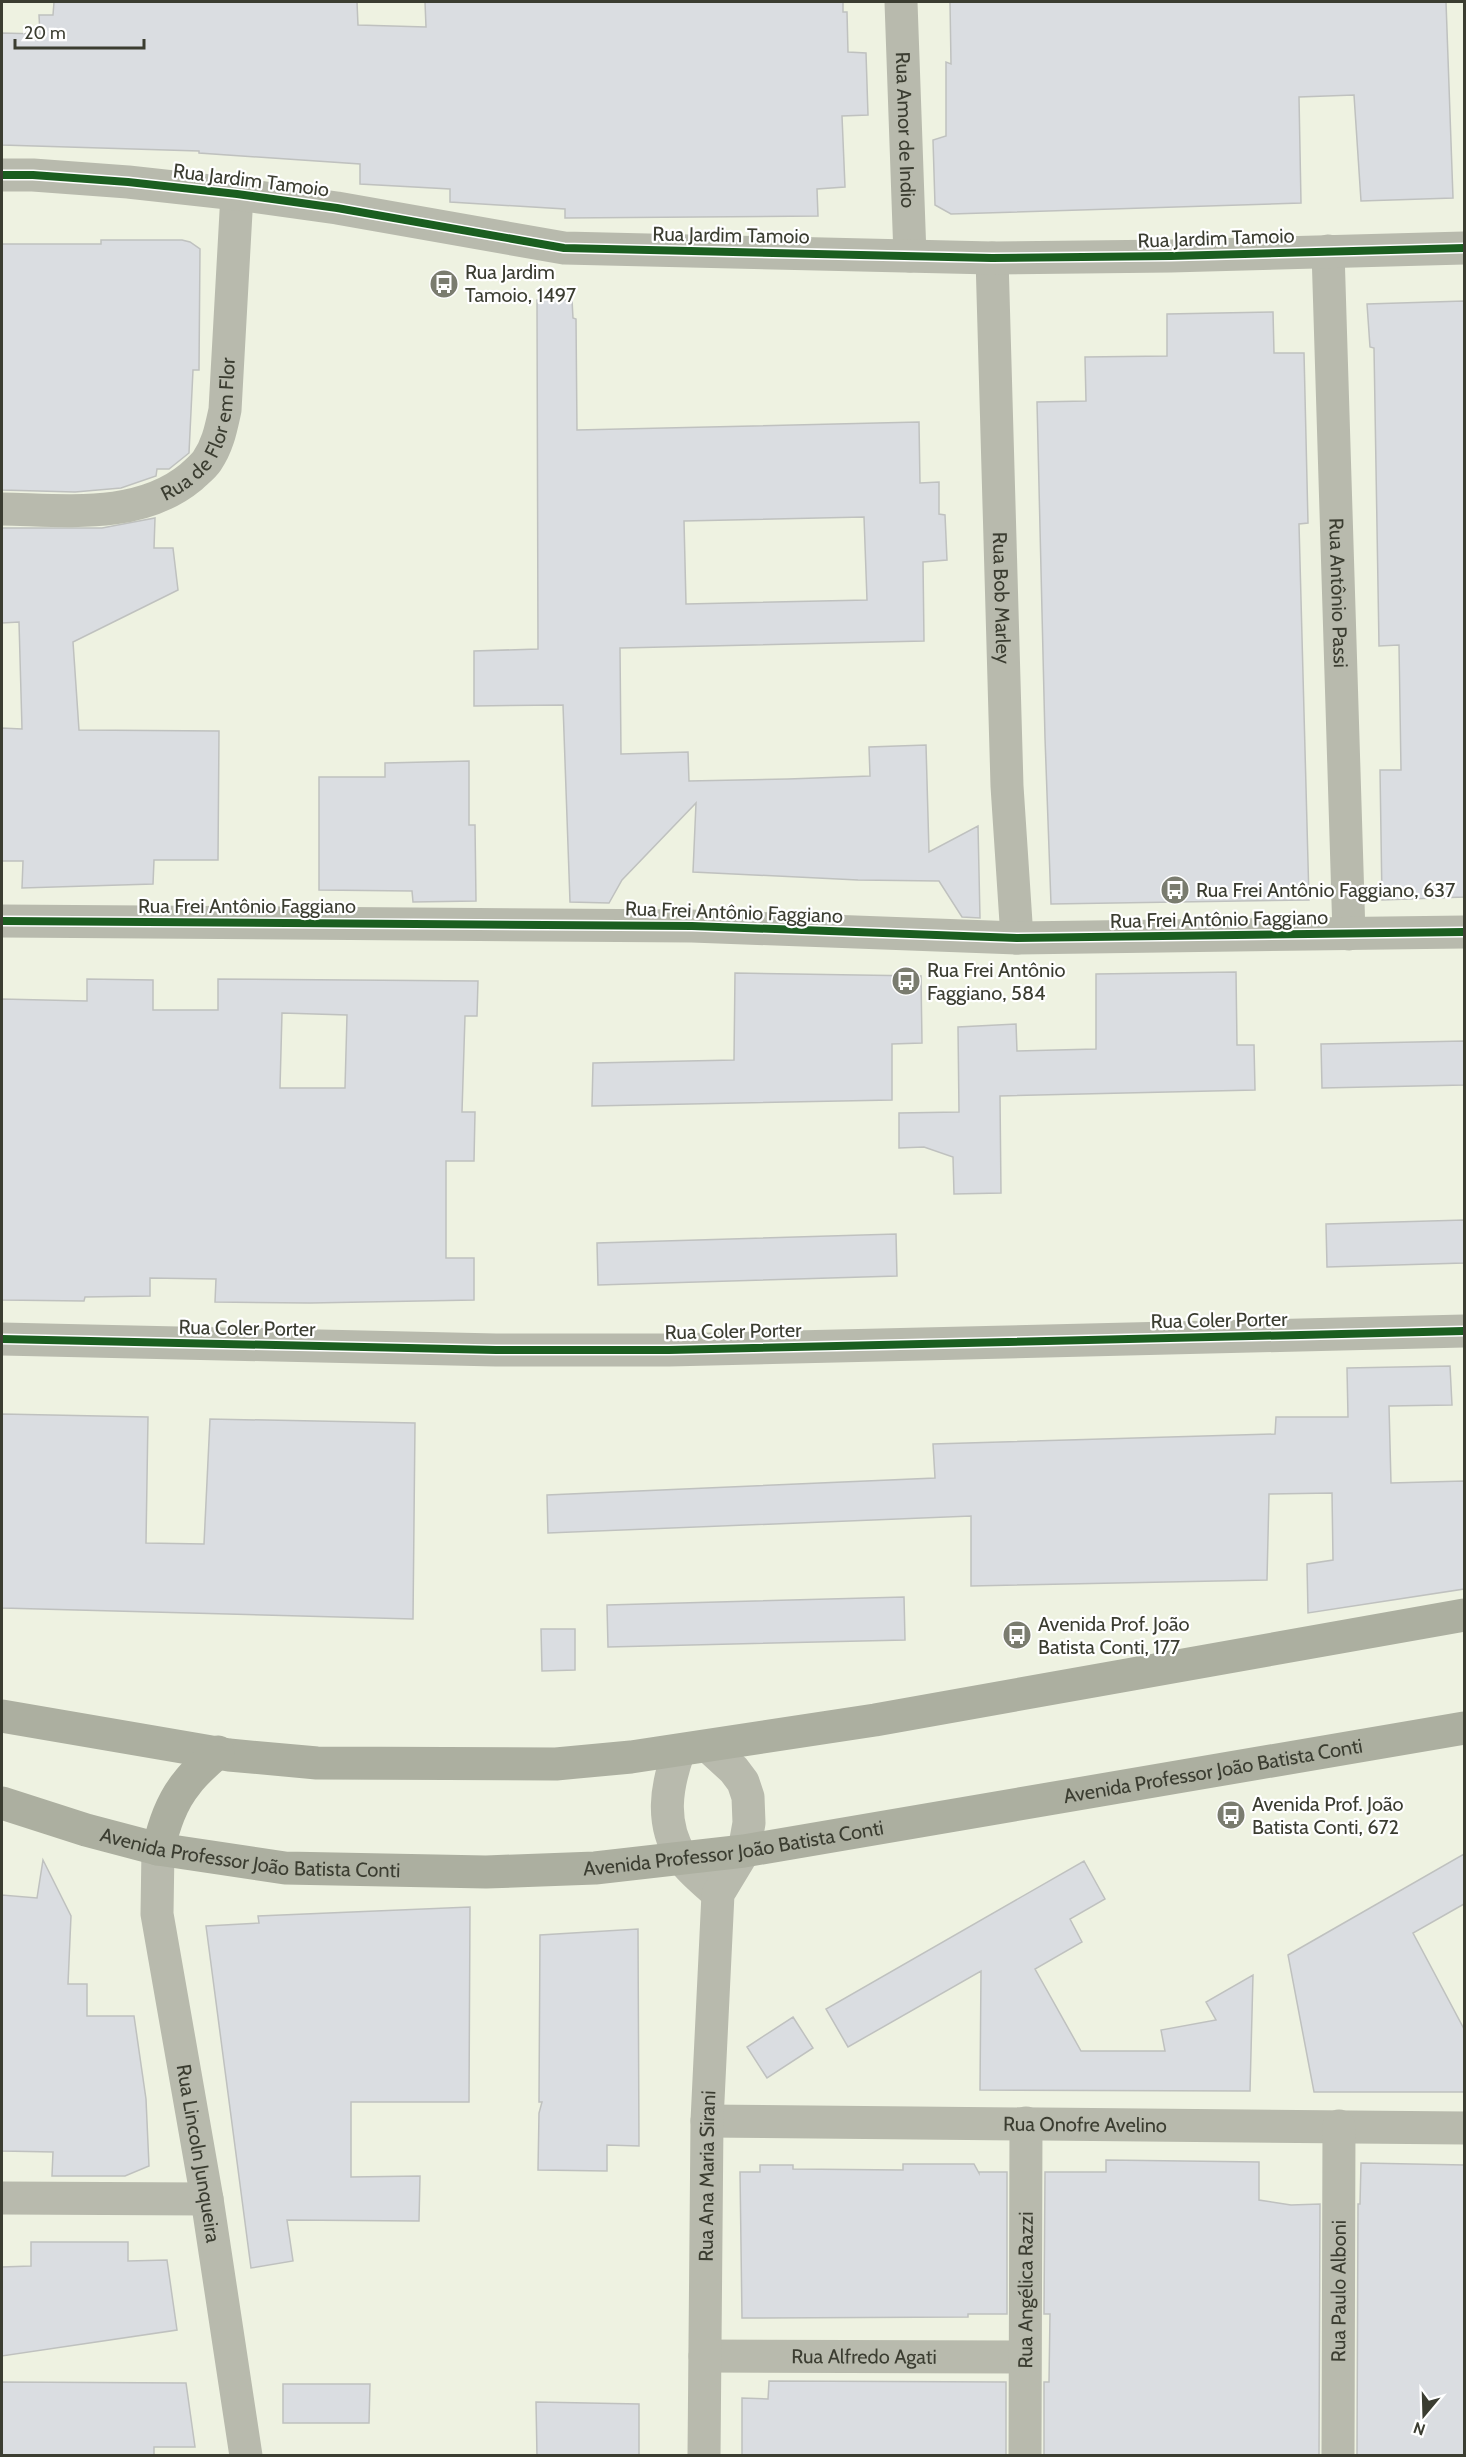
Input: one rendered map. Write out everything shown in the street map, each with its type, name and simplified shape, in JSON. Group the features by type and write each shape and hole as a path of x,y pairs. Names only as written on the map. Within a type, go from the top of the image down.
{"main road":[{"path":"2,1716 218,1752 317,1763 556,1764 620,1759 694,1749 886,1718 1464,1616"},
{"name":"Avenida Professor João Batista Conti","path":"2,1803 86,1830 158,1849 285,1868 474,1872 595,1868 744,1851 1464,1728"},
{"path":"158,1849 165,1822 176,1799 187,1783 218,1752"}],"street":[{"name":"Rua Amor de Indio","path":"901,2 910,256"},
{"name":"Rua Jardim Tamoio","path":"2,175 33,174 237,194 337,208 564,248 992,258 1464,248"},
{"name":"Rua de Flor em Flor","path":"2,509 105,509 146,503 177,488 206,464 218,441 225,410 237,194"},
{"name":"Rua Antônio Passi","path":"1328,251 1349,934"},
{"name":"Rua Bob Marley","path":"992,258 1007,786 1017,938"},
{"name":"Rua Frei Antônio Faggiano","path":"2,921 692,926 1017,938 1464,932"},
{"name":"Rua Coler Porter","path":"2,1339 496,1350 669,1350 1464,1330"},
{"name":"Rua Ana Maria Sirani","path":"694,1749 734,1770 743,1782 748,1797 749,1823 744,1851 718,1894 706,2121 704,2456"},
{"path":"694,1749 670,1775 666,1797 670,1830 682,1858 718,1894"},
{"name":"Rua Lincoln Junqueira","path":"158,1849 157,1914 207,2199 246,2456"},
{"name":"Rua Onofre Avelino","path":"706,2121 1464,2128"},
{"name":"Rua Angélica Razzi","path":"1024,2456 1026,2123"},
{"name":"Rua Paulo Alboni","path":"1338,2456 1339,2126"},
{"path":"2,2198 207,2199"},
{"name":"Rua Alfredo Agati","path":"705,2355 1024,2357"}],"building":[{"path":"54,2 357,2 358,25 426,27 425,2 843,2 843,12 847,12 848,52 866,53 868,115 842,116 845,187 817,189 818,216 565,218 565,209 450,202 450,189 360,184 360,164 199,153 199,151 2,145 2,33 40,34 39,15 53,15"},
{"path":"950,2 1446,2 1453,198 1361,201 1354,95 1299,97 1301,203 951,214 935,205 933,140 946,136 946,62 951,64"},
{"path":"101,240 182,240 200,249 199,370 193,370 189,453 169,469 157,469 156,476 121,488 75,492 2,490 2,244 101,244"},
{"path":"537,300 572,300 573,318 576,319 577,430 919,422 920,483 939,482 939,514 945,515 947,560 923,562 924,641 620,648 621,754 688,752 689,781 788,779 870,776 869,747 926,745 929,852 978,826 980,918 962,917 939,881 858,880 693,872 696,803 622,880 609,903 570,902 563,705 474,706 474,651 538,649","holes":["864,517 867,600 686,604 684,521"]},
{"path":"1464,301 1464,897 1382,900 1380,770 1401,770 1399,645 1379,646 1374,348 1370,347 1367,304"},
{"path":"1273,312 1274,353 1304,353 1308,523 1299,524 1309,900 1051,904 1037,402 1086,401 1085,357 1167,356 1167,314"},
{"path":"155,518 154,548 173,548 178,590 73,642 79,730 219,731 218,860 154,860 153,884 22,888 23,861 2,861 2,728 22,729 19,622 2,623 2,528 102,528"},
{"path":"469,761 469,825 475,825 476,901 413,902 412,891 319,890 319,777 385,777 385,763"},
{"path":"1236,972 1237,1045 1254,1045 1255,1090 1000,1096 1001,1193 954,1194 953,1157 924,1147 899,1148 899,1113 959,1112 958,1027 1016,1024 1017,1051 1096,1049 1096,974"},
{"path":"735,973 921,976 922,1043 892,1044 892,1100 592,1106 593,1063 734,1060"},
{"path":"87,979 153,980 153,1010 218,1010 218,979 478,981 477,1016 465,1016 462,1112 475,1112 474,1161 446,1161 446,1258 474,1258 474,1300 215,1302 216,1279 150,1278 150,1296 85,1297 84,1301 2,1300 2,999 87,1001","holes":["282,1013 347,1015 345,1088 280,1088"]},
{"path":"1464,1041 1464,1085 1322,1088 1321,1044"},
{"path":"1464,1220 1464,1263 1327,1267 1326,1224"},
{"path":"896,1234 897,1276 598,1285 597,1243"},
{"path":"1450,1366 1452,1405 1389,1406 1391,1483 1464,1481 1464,1589 1308,1613 1307,1564 1333,1560 1332,1493 1269,1494 1267,1580 971,1586 971,1516 548,1533 547,1495 935,1478 933,1444 1275,1434 1276,1417 1348,1417 1347,1368"},
{"path":"2,1414 148,1417 146,1543 204,1544 210,1419 415,1423 413,1619 2,1608"},
{"path":"904,1597 905,1640 608,1647 607,1605"},
{"path":"541,1629 575,1629 575,1670 542,1671"},
{"path":"1464,1854 1464,1904 1413,1933 1464,2029 1464,2092 1314,2092 1288,1955"},
{"path":"43,1860 71,1916 68,1984 87,1984 87,2016 134,2016 146,2099 149,2166 125,2176 52,2176 53,2152 2,2151 2,1895 37,1898"},
{"path":"1084,1861 1105,1899 1070,1919 1082,1942 1035,1969 1081,2051 1165,2051 1161,2030 1216,2020 1206,2002 1253,1975 1250,2091 980,2090 981,1971 848,2047 826,2009"},
{"path":"470,1907 469,2102 351,2102 351,2177 420,2176 419,2221 287,2220 293,2261 251,2268 206,1926 259,1923 258,1916"},
{"path":"638,1929 639,2146 607,2145 607,2171 538,2170 539,2113 542,2102 539,2102 540,1935"},
{"path":"793,2017 813,2048 767,2078 747,2047"},
{"path":"1106,2160 1259,2162 1259,2200 1291,2205 1320,2204 1319,2456 1044,2456 1044,2382 1049,2382 1050,2314 1044,2314 1045,2172 1106,2172"},
{"path":"1361,2163 1464,2165 1464,2456 1357,2456 1358,2204 1360,2204"},
{"path":"903,2164 974,2164 979,2173 1007,2172 1007,2314 968,2314 968,2317 742,2318 740,2172 760,2172 760,2165 793,2165 793,2169 903,2170"},
{"path":"31,2242 128,2242 128,2261 167,2260 177,2330 2,2356 2,2267 31,2266"},
{"path":"769,2381 1006,2382 1006,2456 742,2456 742,2398 768,2399"},
{"path":"2,2382 186,2383 195,2447 154,2447 154,2456 2,2456"},
{"path":"283,2384 370,2384 369,2423 283,2423"},
{"path":"536,2402 639,2404 639,2456 537,2456"}],"cycle path":[{"path":"2,175 128,182 237,194 337,208 564,248 992,258 1464,248"},
{"path":"2,921 692,926 1017,938 1464,932"},
{"path":"2,1339 496,1350 669,1350 1464,1331"}],"place":[{"name":"Rua Jardim Tamoio, 1497","path":"444,284"},
{"name":"Rua Frei Antônio Faggiano, 637","path":"1175,890"},
{"name":"Rua Frei Antônio Faggiano, 584","path":"906,981"},
{"name":"Avenida Prof. João Batista Conti, 177","path":"1017,1635"},
{"name":"Avenida Prof. João Batista Conti, 672","path":"1231,1815"}]}
